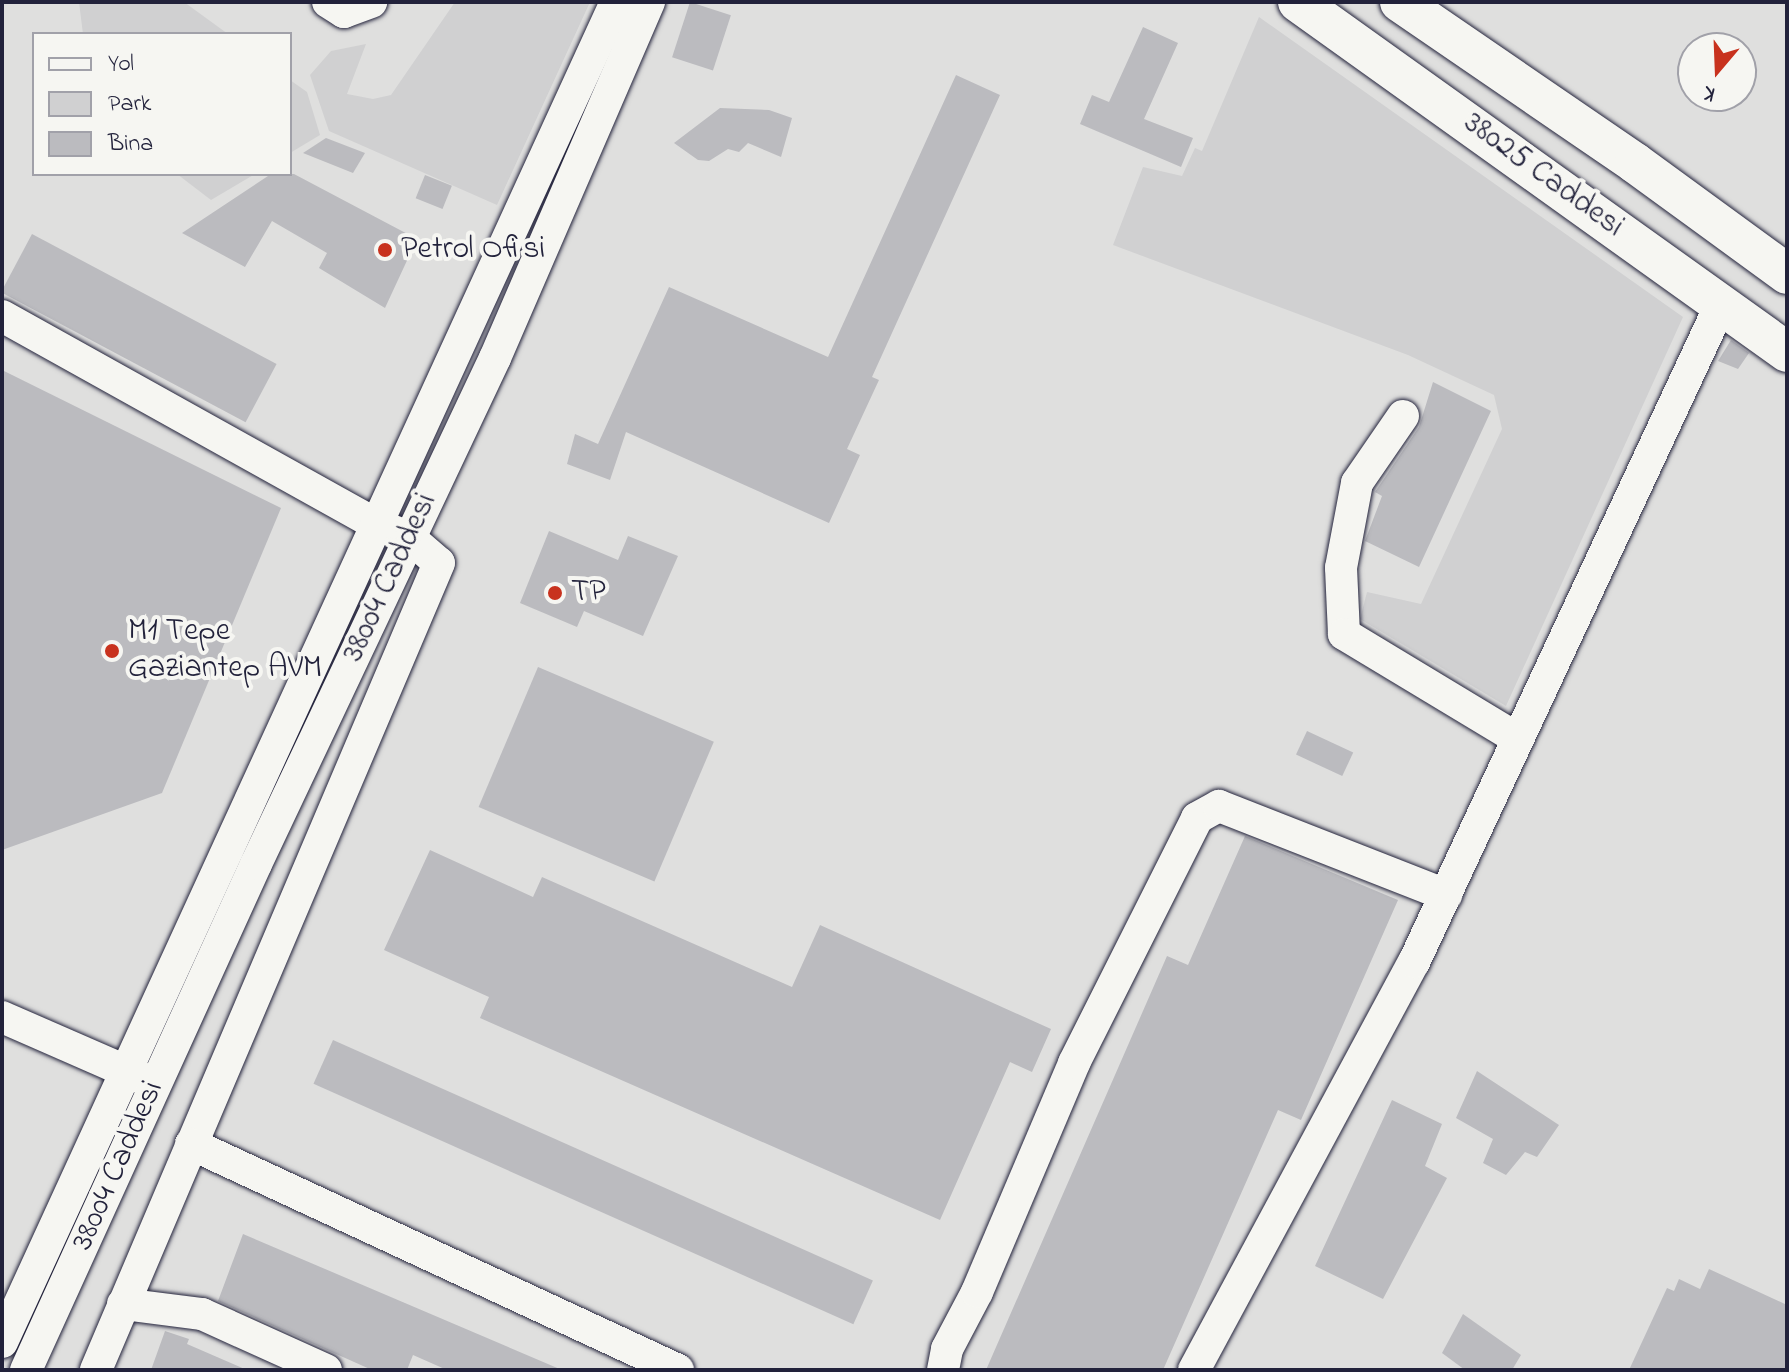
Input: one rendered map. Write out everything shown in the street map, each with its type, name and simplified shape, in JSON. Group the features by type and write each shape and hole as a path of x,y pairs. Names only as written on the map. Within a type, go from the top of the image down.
{"main road":[{"name":"38025 Caddesi","path":"1298,2 1787,352"},
{"name":"38025 Caddesi","path":"1400,2 1635,163 1787,274"}],"street":[{"path":"328,2 344,12 371,2"},
{"name":"38004 Caddesi","path":"2,1342 376,524 638,3"},
{"name":"38004 Caddesi","path":"26,1370 495,358 638,3"},
{"path":"1194,1370 1414,962 1721,304"},
{"path":"2,316 376,524 410,538 439,563 96,1370"},
{"path":"1403,416 1357,483 1341,568 1344,634 1518,739"},
{"path":"943,1370 947,1349 977,1292 1074,1063 1197,818 1219,806 1446,895"},
{"path":"2,1017 126,1069 155,1086"},
{"path":"191,1144 678,1370"},
{"path":"123,1304 202,1314 326,1370"}],"shaded area":[{"path":"2,2 1787,2 1787,1370 2,1370"}],"green space":[{"path":"79,2 184,2 225,32 83,32"},
{"path":"455,2 590,2 497,205 329,131 310,75 331,51 366,44 347,94 373,99 391,95"},
{"path":"1259,17 1683,317 1506,706 1360,619 1367,592 1421,604 1502,429 1494,395 1408,355 1113,245 1143,167 1182,176 1195,148 1202,151"},
{"path":"292,81 307,92 320,135 292,152"},
{"path":"180,176 252,176 211,200"}],"building":[{"path":"690,2 731,15 713,70 672,57"},
{"path":"1143,27 1178,43 1144,119 1193,138 1181,167 1080,124 1092,95 1109,102"},
{"path":"956,75 1000,95 872,377 879,380 847,449 860,455 829,523 626,432 610,480 567,464 575,434 598,444 669,287 828,357"},
{"path":"720,108 769,110 792,118 781,157 748,143 739,152 728,149 709,161 698,160 674,143"},
{"path":"326,138 365,153 353,173 303,153"},
{"path":"294,174 417,239 385,308 319,268 327,253 272,221 245,267 182,233 268,176"},
{"path":"425,175 452,186 443,209 416,198"},
{"path":"32,234 277,364 246,422 2,293"},
{"path":"1731,340 1749,353 1738,369 1718,361"},
{"name":"M1 Tepe Gaziantep AVM","path":"2,370 281,508 162,793 2,850"},
{"path":"1433,382 1491,411 1419,567 1365,541 1382,496 1375,492 1419,427"},
{"path":"549,531 618,560 628,536 678,556 643,636 584,611 577,627 520,603"},
{"path":"538,667 714,742 654,882 479,807"},
{"path":"1307,731 1353,753 1342,776 1296,755"},
{"path":"1245,836 1398,900 1301,1120 1278,1110 1163,1370 986,1370 1167,956 1188,965"},
{"path":"430,850 533,897 542,877 792,987 820,925 1051,1029 1032,1072 1010,1062 940,1220 480,1018 489,997 384,950"},
{"path":"333,1040 873,1280 853,1324 313,1084"},
{"path":"1477,1071 1559,1125 1537,1157 1525,1152 1506,1175 1483,1163 1493,1139 1456,1118"},
{"path":"1392,1100 1442,1124 1425,1166 1447,1178 1383,1299 1315,1266"},
{"path":"243,1234 562,1370 447,1370 413,1355 407,1370 372,1370 218,1301"},
{"path":"1709,1269 1787,1305 1787,1370 1629,1370 1667,1288 1674,1291 1679,1279 1700,1289"},
{"path":"1463,1314 1521,1355 1512,1370 1465,1370 1442,1353"},
{"path":"165,1331 189,1339 187,1344 247,1370 151,1370"}],"place":[{"name":"Petrol Ofisi","path":"385,250"},
{"name":"TP","path":"555,593"},
{"name":"M1 Tepe Gaziantep AVM","path":"112,651"}]}
